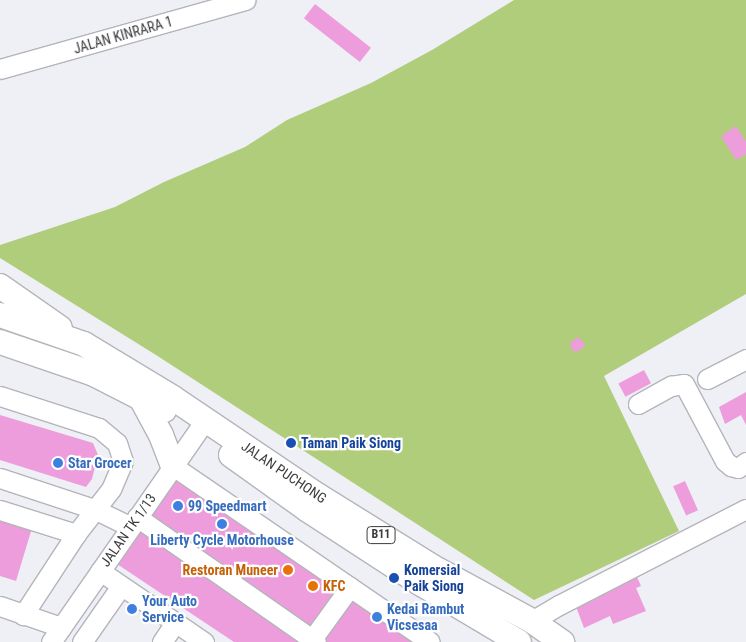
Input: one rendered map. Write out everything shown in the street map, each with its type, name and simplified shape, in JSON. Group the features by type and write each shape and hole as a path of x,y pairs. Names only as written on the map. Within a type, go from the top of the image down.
{"main road":[{"path":"0,286 84,344"},
{"name":"JALAN PUCHONG","path":"0,315 84,344 201,425 431,566 532,621 562,642"},
{"path":"0,328 53,348 94,374"},
{"name":"JALAN PUCHONG","path":"0,342 94,374 167,411 201,425 308,510 507,639"},
{"path":"141,398 161,435 173,466"}],"street":[{"name":"JALAN KINRARA 1","path":"0,69 223,3 245,0"},
{"path":"707,379 746,359"},
{"path":"638,404 671,386 684,384 725,461 731,466 738,468 746,462"},
{"path":"0,396 99,428 117,443 123,461 111,489 76,534 23,615"},
{"name":"JALAN TK 1/13","path":"56,635 201,425"},
{"path":"173,466 430,642"},
{"path":"0,478 134,522 313,641 350,588"},
{"path":"0,510 76,534"},
{"path":"532,621 559,604 744,517"},
{"path":"100,571 204,642"},
{"path":"82,642 121,586"},
{"path":"0,606 23,615 56,635"},
{"path":"162,642 176,623"}],"green space":[{"path":"514,0 746,0 746,294 604,376 679,531 534,600 156,355 0,258 0,245 115,207 164,182 245,147 287,120 371,83 432,50"}],"building":[{"path":"315,4 371,48 360,62 304,18"},
{"path":"736,126 746,142 746,154 736,160 721,136"},
{"path":"579,337 585,346 575,353 569,344"},
{"path":"644,370 651,383 625,397 618,384"},
{"path":"746,392 746,425 741,415 725,424 719,407"},
{"path":"0,415 93,443 98,455 92,479 86,487 0,460"},
{"path":"174,475 340,591 310,634 144,518"},
{"path":"685,481 698,510 686,516 673,486"},
{"path":"0,518 32,528 16,581 0,576"},
{"path":"139,531 300,638 298,642 234,642 117,564"},
{"path":"636,575 641,586 636,588 646,611 613,624 610,616 584,628 575,604"},
{"path":"351,598 415,642 325,642 322,640"}],"place":[{"name":"Taman Paik Siong","path":"291,443"},
{"name":"Star Grocer","path":"58,463"},
{"name":"99 Speedmart","path":"178,506"},
{"name":"Liberty Cycle Motorhouse","path":"222,524"},
{"name":"Restoran Muneer","path":"288,570"},
{"name":"Komersial Paik Siong","path":"394,578"},
{"name":"KFC","path":"313,586"},
{"name":"Your Auto Service","path":"132,609"},
{"name":"Kedai Rambut Vicsesaa","path":"377,617"}]}
